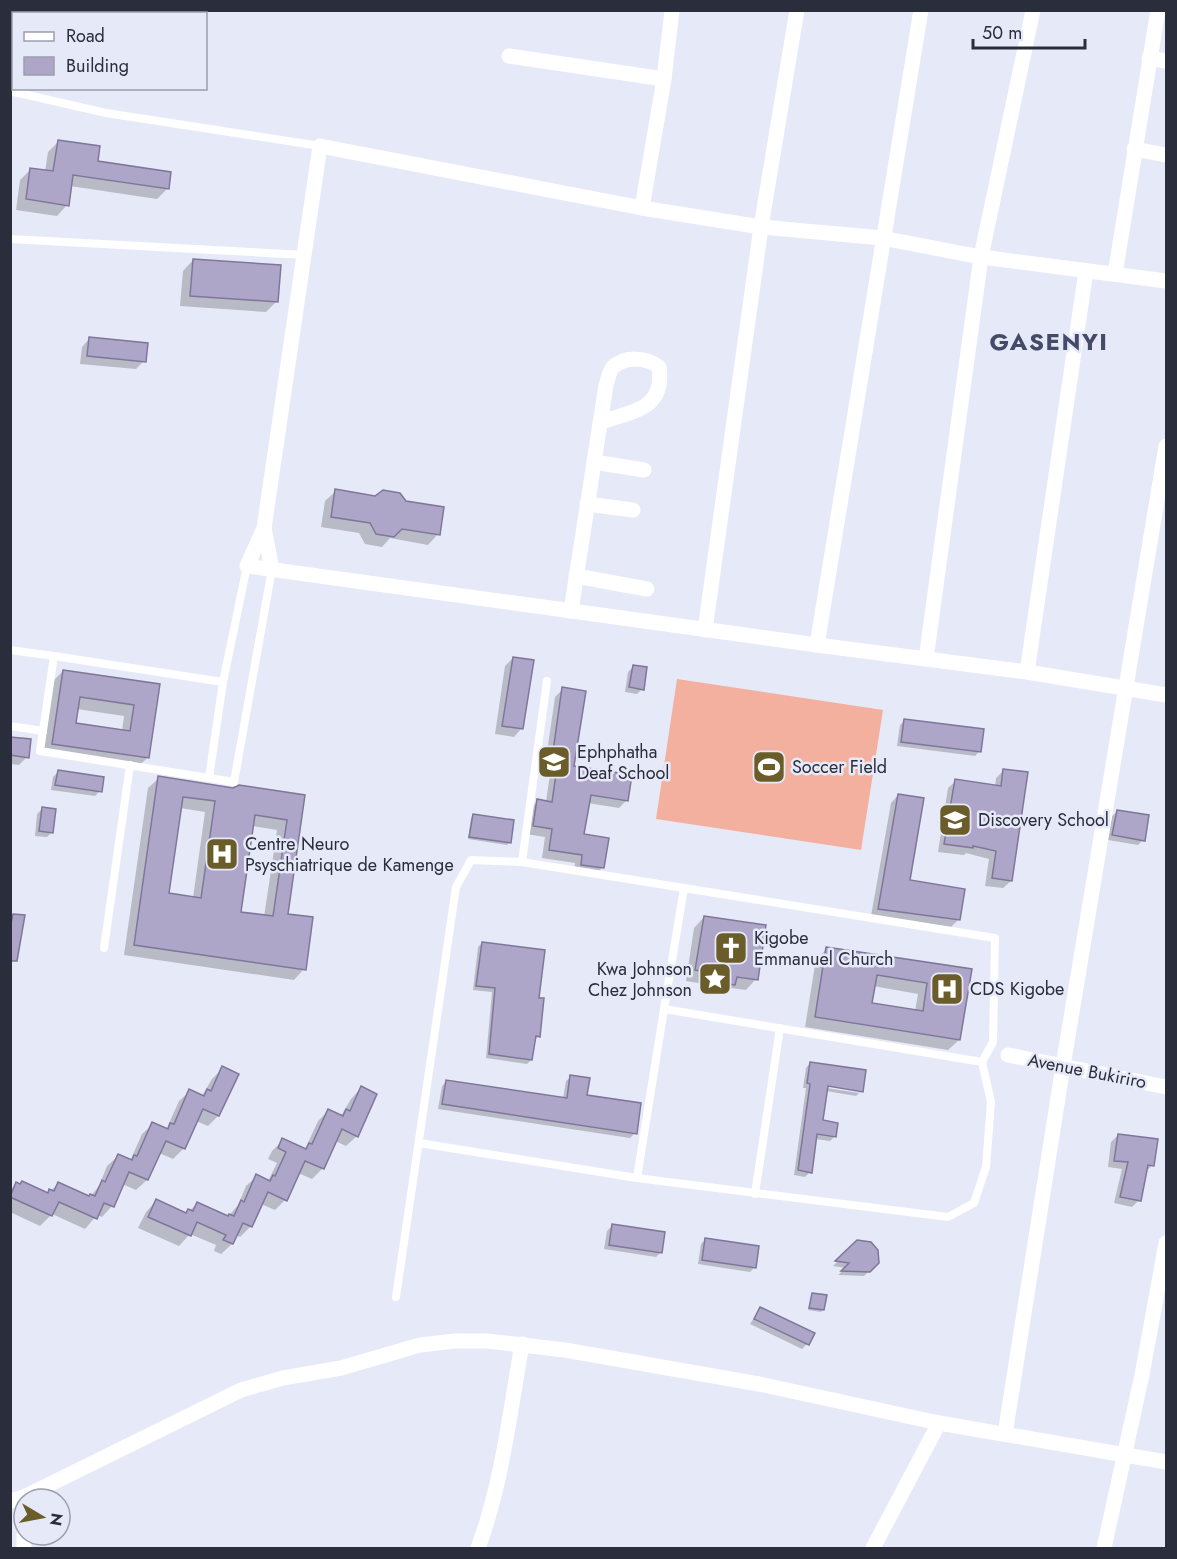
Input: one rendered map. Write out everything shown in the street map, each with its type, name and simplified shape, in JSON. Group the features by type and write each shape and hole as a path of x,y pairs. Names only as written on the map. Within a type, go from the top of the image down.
{"street":[{"path":"642,208 664,79 672,10"},
{"path":"705,630 761,227 797,10"},
{"path":"817,645 921,10"},
{"path":"926,659 981,257 1033,10"},
{"path":"1115,274 1158,10"},
{"path":"509,56 664,79"},
{"path":"1149,58 1167,61"},
{"path":"1167,281 981,257 882,238 761,227 642,208 320,146 264,528 247,566 1027,672 1167,695"},
{"path":"1134,149 1167,154"},
{"path":"1027,672 1086,271"},
{"path":"571,611 587,504 606,385 612,368 622,362 636,359 651,361 659,367 661,380 658,394 643,408 625,412 600,423"},
{"path":"1005,1434 1063,1066 1167,446"},
{"path":"594,462 644,470"},
{"path":"587,504 633,510"},
{"path":"264,528 272,569"},
{"path":"576,576 647,589"},
{"name":"Avenue Bukiriro","path":"1008,1055 1167,1087"},
{"path":"1104,1548 1142,1375 1167,1243"},
{"path":"44,1487 241,1390 284,1378 341,1368 420,1345 487,1341 522,1344 759,1384 939,1423 1167,1462"},
{"path":"478,1548 497,1481 522,1344"},
{"path":"873,1548 939,1423"}],"lane":[{"path":"10,91 106,112 320,146"},
{"path":"10,239 305,255"},
{"path":"209,778 223,682 247,566"},
{"path":"54,656 40,751 234,782 272,569"},
{"path":"10,650 223,682"},
{"path":"522,862 547,681"},
{"path":"10,726 43,731"},
{"path":"104,948 130,765"},
{"path":"396,1297 456,887 471,860 522,862 994,938 993,1042 982,1062 991,1102 986,1167 974,1203 948,1217 637,1178 419,1143"},
{"path":"637,1178 684,888"},
{"path":"664,1009 982,1062"},
{"path":"755,1194 780,1028"},
{"path":"993,1042 1008,1055"}],"shaded area":[{"name":"Soccer Field","path":"677,679 883,710 861,850 656,819"}],"building":[{"path":"58,140 100,146 98,161 171,172 169,189 73,175 69,206 26,199 30,168 53,171"},
{"path":"193,259 281,265 278,302 190,296"},
{"path":"89,337 148,343 146,362 87,356"},
{"path":"335,489 375,496 383,490 400,493 406,501 444,507 440,535 402,529 394,537 376,534 370,523 331,517"},
{"path":"513,657 534,660 523,729 502,726"},
{"path":"633,665 647,667 644,690 629,687"},
{"path":"63,670 160,684 149,758 52,744","holes":["80,697 134,705 130,731 76,723"]},
{"path":"562,687 586,691 574,766 632,775 628,801 591,795 584,834 609,838 604,868 581,865 582,855 549,850 552,829 533,826 537,799 552,802 558,760 552,759"},
{"path":"904,719 984,729 981,752 901,742"},
{"path":"10,737 31,739 29,758 10,755"},
{"path":"1003,769 1028,772 1012,881 992,878 996,851 973,846 973,848 944,844 955,779 1001,786"},
{"path":"58,770 104,777 102,792 55,785"},
{"name":"Centre Neuro Psyschiatrique de Kamenge","path":"158,776 233,788 239,785 305,795 288,914 313,917 306,970 134,945","holes":["183,797 215,801 201,898 169,893","255,815 287,820 273,916 241,912"]},
{"path":"898,794 924,798 910,880 965,889 960,920 878,909"},
{"path":"42,807 56,809 53,833 39,831"},
{"path":"1117,810 1149,815 1145,841 1112,835"},
{"path":"473,814 514,820 511,843 469,837"},
{"path":"13,914 25,915 17,961 10,961 10,928"},
{"name":"Kigobe Emmanuel Church","path":"704,916 766,925 758,980 737,977 735,985 713,982 715,973 695,970"},
{"path":"482,942 545,950 539,998 544,998 540,1037 536,1036 532,1060 489,1054 495,988 476,986"},
{"name":"CDS Kigobe","path":"826,947 972,969 960,1040 815,1017","holes":["877,975 927,983 923,1011 872,1003"]},
{"path":"810,1062 866,1070 863,1092 828,1086 823,1120 838,1123 836,1137 817,1134 812,1173 798,1170 810,1084 807,1083"},
{"path":"222,1066 239,1074 219,1116 203,1109 185,1149 166,1141 148,1180 129,1172 114,1207 104,1203 97,1219 59,1202 52,1216 10,1197 16,1182 20,1184 22,1181 48,1193 49,1189 54,1191 58,1182 89,1196 90,1194 95,1196 102,1180 105,1182 118,1154 132,1160 134,1155 137,1156 152,1122 168,1129 170,1123 174,1124 189,1089 204,1096 207,1089 211,1091"},
{"path":"570,1075 590,1078 587,1095 641,1103 637,1134 442,1104 446,1080 567,1098"},
{"path":"361,1086 377,1094 358,1137 342,1129 324,1169 305,1161 287,1201 268,1192 252,1227 243,1223 233,1244 223,1240 226,1235 197,1222 191,1236 148,1217 156,1199 186,1213 188,1209 193,1211 197,1202 228,1216 229,1214 234,1216 241,1200 244,1202 256,1174 270,1181 273,1175 275,1176 286,1152 278,1148 282,1138 306,1149 309,1143 312,1144 328,1109 343,1116 346,1109 350,1111"},
{"path":"1118,1134 1158,1139 1154,1166 1148,1165 1141,1201 1120,1197 1128,1162 1114,1161"},
{"path":"612,1224 665,1232 662,1253 609,1245"},
{"path":"705,1238 759,1246 756,1268 702,1260"},
{"path":"857,1240 871,1242 878,1250 879,1263 870,1272 841,1271 849,1263 835,1261"},
{"path":"812,1293 827,1295 824,1310 809,1308"},
{"path":"760,1307 815,1333 809,1345 754,1319"}],"place":[{"name":"Ephphatha Deaf School","path":"554,762"},
{"name":"Soccer Field","path":"769,767"},
{"name":"Discovery School","path":"955,820"},
{"name":"Centre Neuro Psyschiatrique de Kamenge","path":"222,854"},
{"name":"Kigobe Emmanuel Church","path":"731,948"},
{"name":"Kwa Johnson Chez Johnson","path":"715,979"},
{"name":"CDS Kigobe","path":"947,989"}],"district":[{"name":"GASENYI","path":"1049,342"}]}
